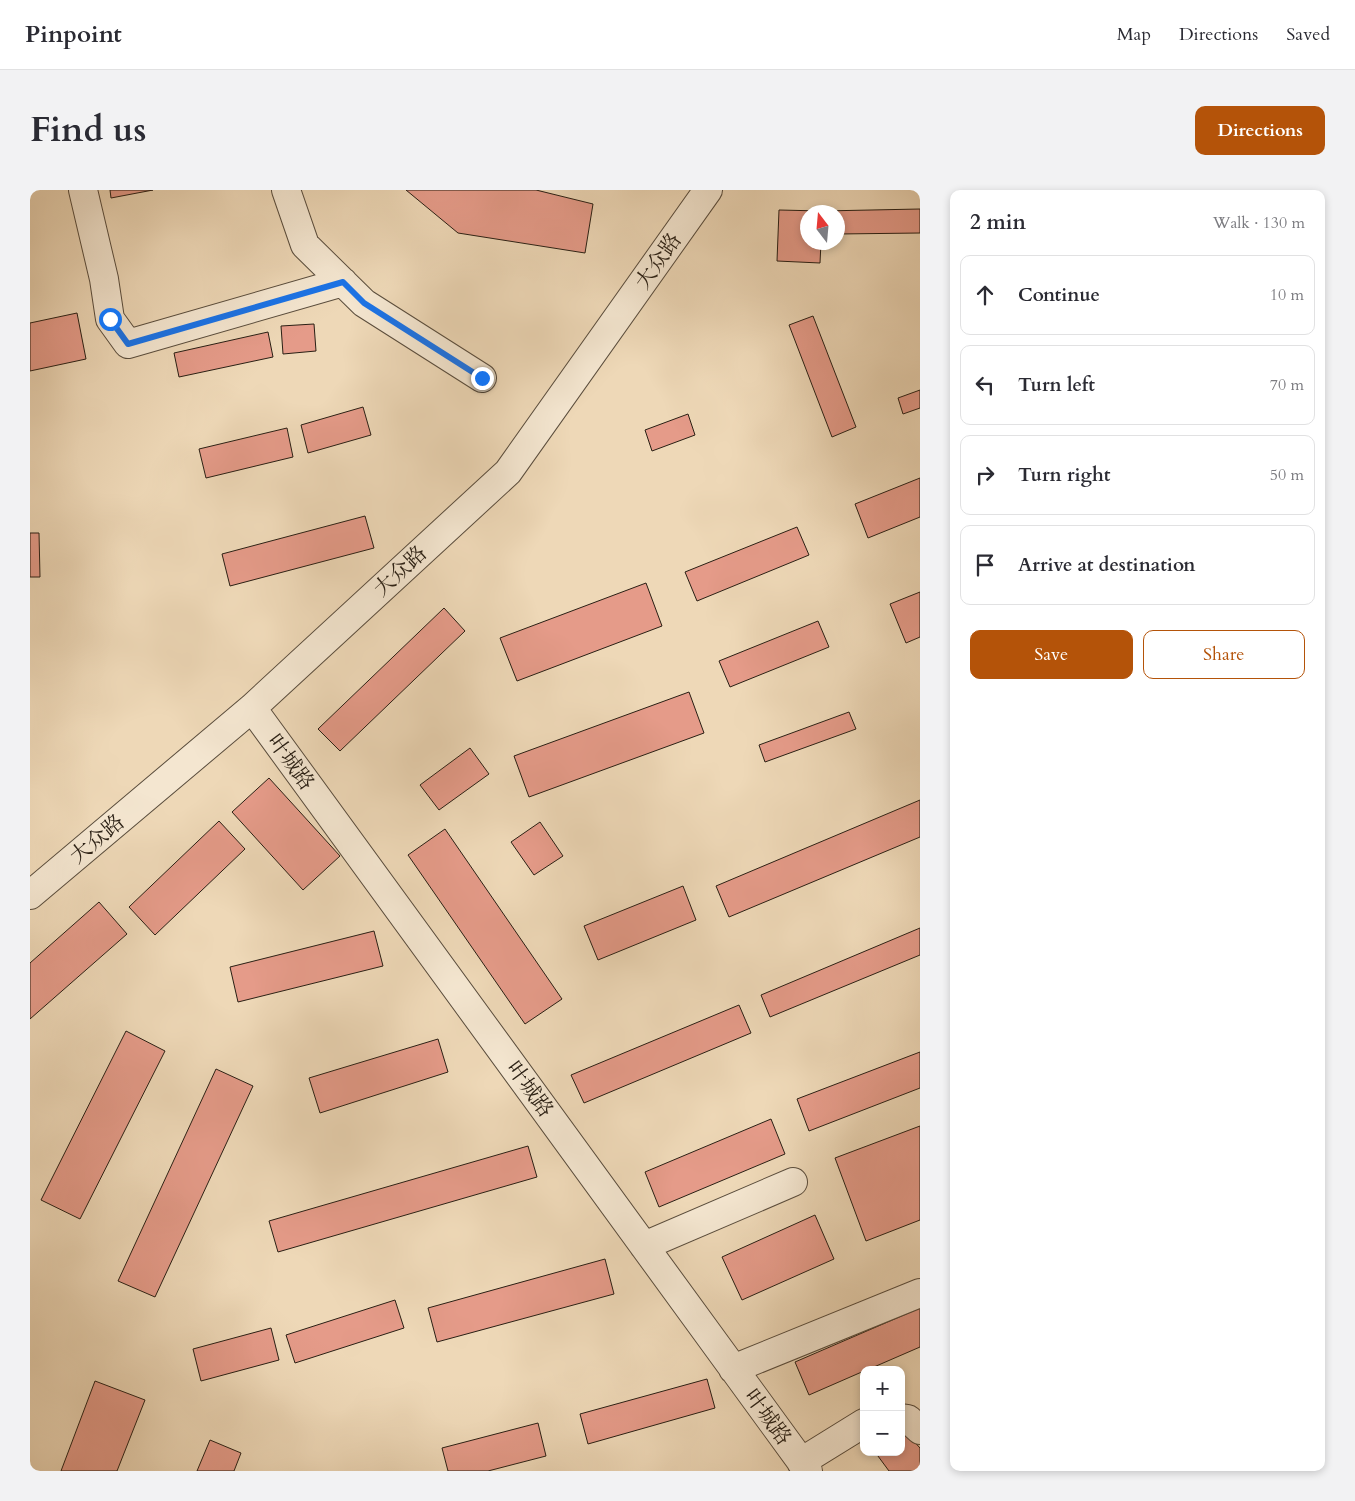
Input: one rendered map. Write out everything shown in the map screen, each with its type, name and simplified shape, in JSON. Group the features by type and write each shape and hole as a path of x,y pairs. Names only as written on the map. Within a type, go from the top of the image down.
{"street":[{"path":"83,190 104,280 110,319 128,344 343,282"},
{"path":"286,190 305,245 364,303 482,378"},
{"name":"大众路","path":"30,894 252,708 508,472 708,190"},
{"name":"叶城路","path":"252,708 804,1467"},
{"path":"644,1246 793,1182"},
{"path":"733,1369 920,1293"},
{"path":"905,1419 920,1430"},
{"path":"804,1467 860,1426"}],"building":[{"path":"110,190 153,190 111,198"},
{"path":"406,190 536,190 593,204 585,253 458,233"},
{"path":"920,209 920,233 845,234 845,211"},
{"path":"779,210 800,210 800,250 821,250 820,263 777,261"},
{"path":"77,313 86,359 30,371 30,323"},
{"path":"813,316 856,427 832,437 789,325"},
{"path":"314,324 316,351 283,354 281,326"},
{"path":"268,332 273,357 179,377 174,353"},
{"path":"920,390 920,408 903,414 898,398"},
{"path":"363,407 371,435 308,453 301,425"},
{"path":"688,414 695,435 652,451 645,430"},
{"path":"287,428 293,457 206,478 199,449"},
{"path":"920,478 920,517 868,538 855,504"},
{"path":"365,516 374,548 230,586 222,554"},
{"path":"797,527 809,555 697,601 685,572"},
{"path":"30,533 39,533 40,577 30,577"},
{"path":"646,583 662,626 517,681 500,638"},
{"path":"920,592 920,637 906,643 890,604"},
{"path":"444,608 465,631 340,751 318,729"},
{"path":"818,621 829,647 730,687 719,661"},
{"path":"689,692 704,733 529,797 514,756"},
{"path":"849,712 856,729 765,762 759,745"},
{"path":"470,748 489,774 439,810 420,785"},
{"path":"269,778 340,856 303,890 232,812"},
{"path":"920,800 920,837 729,917 716,886"},
{"path":"219,821 245,849 155,935 129,907"},
{"path":"540,822 563,856 534,875 511,842"},
{"path":"445,829 562,999 525,1024 408,855"},
{"path":"683,886 696,920 598,960 584,926"},
{"path":"99,902 127,934 30,1019 30,963"},
{"path":"920,928 920,955 770,1017 761,995"},
{"path":"374,931 383,966 238,1002 230,967"},
{"path":"739,1005 751,1033 584,1103 571,1075"},
{"path":"126,1031 165,1051 80,1219 41,1200"},
{"path":"438,1039 448,1072 320,1113 309,1078"},
{"path":"920,1052 920,1088 809,1131 797,1099"},
{"path":"216,1069 253,1086 155,1297 118,1281"},
{"path":"771,1119 785,1154 659,1207 645,1172"},
{"path":"920,1126 920,1220 866,1241 835,1158"},
{"path":"528,1146 537,1177 278,1252 269,1221"},
{"path":"815,1215 834,1259 742,1300 722,1257"},
{"path":"605,1259 614,1294 437,1342 428,1308"},
{"path":"395,1300 404,1328 295,1363 286,1335"},
{"path":"920,1308 920,1347 876,1366 860,1366 860,1373 809,1395 795,1362"},
{"path":"271,1328 279,1360 201,1381 193,1349"},
{"path":"707,1379 715,1408 588,1444 580,1414"},
{"path":"95,1381 145,1400 117,1471 61,1471"},
{"path":"538,1423 546,1456 488,1471 448,1471 442,1448"},
{"path":"905,1431 920,1448 920,1471 889,1471 878,1456 905,1456"},
{"path":"210,1440 241,1453 234,1471 197,1471"}],"route":[{"path":"110,319 128,344 343,282 364,303 482,378"}]}
